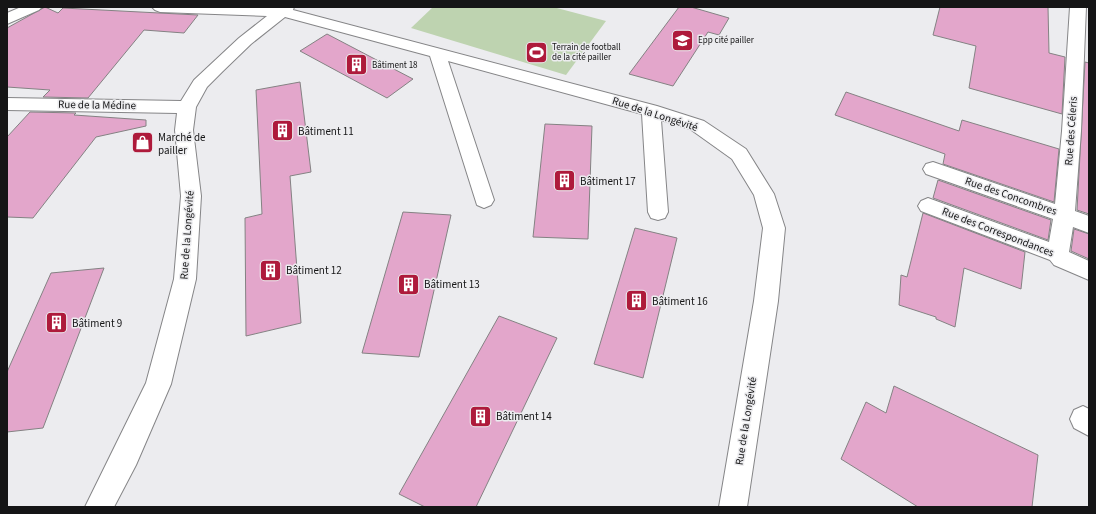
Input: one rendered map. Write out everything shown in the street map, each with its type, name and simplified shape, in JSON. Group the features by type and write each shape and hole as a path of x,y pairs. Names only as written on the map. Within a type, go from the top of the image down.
{"street":[{"path":"7,19 34,7"},
{"path":"160,7 285,9"},
{"name":"Rue des Céleris","path":"1058,254 1064,215 1071,144 1078,7"},
{"name":"Rue de la Longévité","path":"99,507 126,455 158,384 185,279 190,196 184,130 187,107 200,84 216,67 245,41 285,9 651,110 697,125 739,154 764,194 774,228 766,301 733,507"},
{"path":"437,52 484,200"},
{"name":"Rue de la Médine","path":"7,104 187,107"},
{"path":"651,110 658,212"},
{"name":"Rue des Concombres","path":"933,169 1089,225"},
{"name":"Rue des Correspondances","path":"928,206 1058,254 1062,259 1089,271"}],"green space":[{"name":"Terrain de football de la cité pailler","path":"433,7 553,7 606,21 566,75 411,28"}],"building":[{"path":"45,7 58,13 63,8 198,15 184,33 144,30 88,98 43,97 50,90 7,87 7,28"},
{"path":"679,7 691,7 729,18 719,35 708,32 673,86 629,74"},
{"path":"940,7 1048,7 1049,53 1065,57 1062,114 969,88 976,46 933,35"},
{"name":"Bâtiment 18","path":"327,34 413,79 387,98 300,51"},
{"path":"1085,62 1089,63 1089,214 1077,210"},
{"path":"300,82 311,172 290,176 301,323 246,336 245,218 262,214 256,90"},
{"path":"846,92 959,131 962,120 1059,149 1054,202 943,164 945,154 835,115"},
{"path":"30,112 76,113 74,115 146,120 146,126 96,137 33,218 7,217 7,137"},
{"name":"Bâtiment 17","path":"545,124 592,126 588,239 533,237"},
{"path":"938,180 1051,220 1048,240 933,198"},
{"name":"Bâtiment 13","path":"403,212 451,215 419,357 362,353"},
{"path":"923,213 1025,252 1021,289 964,268 955,327 936,319 936,317 899,305 901,275 907,277"},
{"name":"Bâtiment 16","path":"635,228 677,238 643,378 594,364"},
{"path":"1074,229 1089,234 1089,259 1071,251"},
{"name":"Bâtiment 9","path":"104,268 43,428 7,432 7,372 51,273"},
{"name":"Bâtiment 14","path":"499,316 557,338 476,507 425,507 399,494"},
{"path":"894,386 1038,455 1032,507 918,507 841,459 866,402 886,413"}],"place":[{"name":"Epp cité pailler","path":"682,40"},
{"name":"Terrain de football de la cité pailler","path":"536,52"},
{"name":"Bâtiment 18","path":"356,65"},
{"name":"Bâtiment 11","path":"282,131"},
{"name":"Marché de pailler","path":"143,143"},
{"name":"Bâtiment 17","path":"565,181"},
{"name":"Bâtiment 12","path":"271,270"},
{"name":"Bâtiment 13","path":"409,284"},
{"name":"Bâtiment 16","path":"637,301"},
{"name":"Bâtiment 9","path":"56,323"},
{"name":"Bâtiment 14","path":"481,416"}]}
